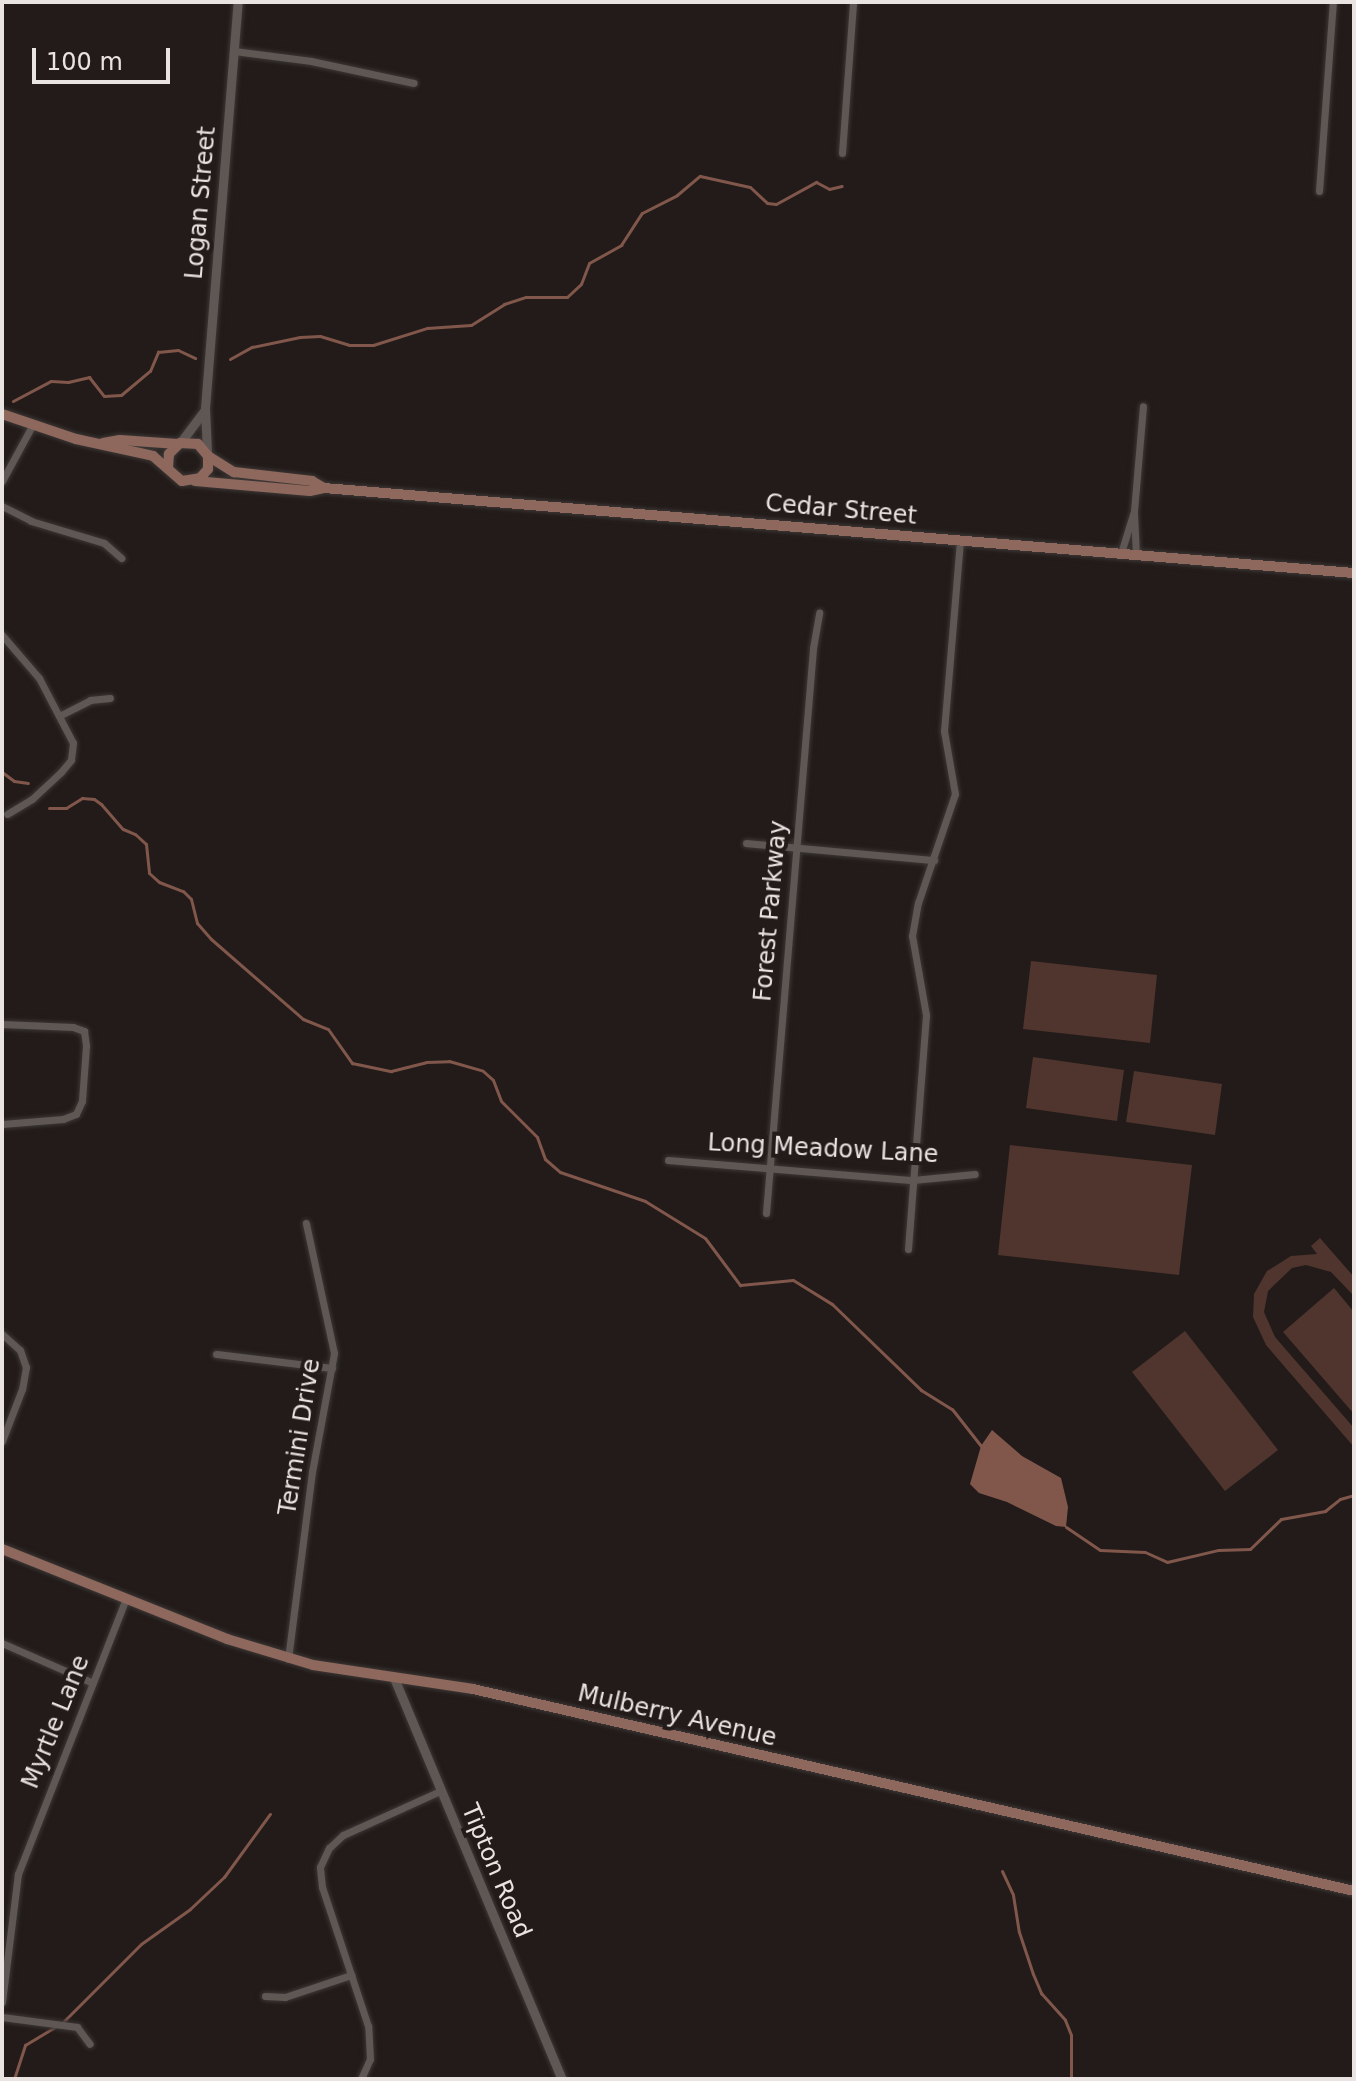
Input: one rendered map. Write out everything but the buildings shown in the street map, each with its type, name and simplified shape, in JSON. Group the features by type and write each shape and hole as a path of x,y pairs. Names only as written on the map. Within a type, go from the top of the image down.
{"main road":[{"path":"2,414 32,426 117,450 153,456 168,467 176,478 195,481 208,469 207,454 198,444 120,440 101,443"},
{"path":"168,467 169,454 179,443"},
{"name":"Cedar Street","path":"207,454 234,472 312,481 324,488"},
{"name":"Cedar Street","path":"195,481 310,491 324,488 1354,573"},
{"name":"Mulberry Avenue","path":"2,1549 288,1659 473,1689 1354,1891"}],"street":[{"name":"Logan Street","path":"207,454 205,408 238,2"},
{"path":"842,153 853,2"},
{"path":"1319,191 1333,2"},
{"path":"234,51 311,61 414,83"},
{"path":"1136,555 1134,511 1143,406"},
{"path":"179,443 205,408"},
{"path":"2,481 32,426"},
{"path":"2,506 31,521 104,543 121,558"},
{"path":"1121,553 1134,511"},
{"path":"908,1249 926,1015 912,936 918,903 955,794 944,731 960,540"},
{"name":"Forest Parkway","path":"766,1213 813,648 819,613"},
{"path":"2,635 39,678 73,743 71,760 32,799 7,814"},
{"path":"61,715 90,700 110,698"},
{"path":"746,843 934,860"},
{"path":"2,1024 73,1027 84,1031 86,1037 82,1101 76,1114 63,1119 2,1124"},
{"name":"Long Meadow Lane","path":"668,1160 913,1180 975,1174"},
{"name":"Termini Drive","path":"288,1659 312,1472 332,1368 333,1339 314,1269 306,1223"},
{"path":"2,1334 20,1350 26,1367 22,1389 2,1441"},
{"path":"216,1354 332,1368"},
{"name":"Myrtle Lane","path":"2,2002 18,1874 126,1599"},
{"path":"2,1643 93,1683"},
{"name":"Tipton Road","path":"394,1678 562,2079"},
{"path":"361,2079 370,2059 371,2040 322,1887 323,1856 336,1840 357,1827 440,1791"},
{"path":"265,1996 285,1997 351,1975"},
{"path":"2,2017 68,2024 77,2027 90,2044"}],"shaded area":[{"path":"1031,961 1157,975 1150,1043 1023,1029"},
{"path":"1033,1057 1124,1070 1117,1121 1026,1108"},
{"path":"1134,1071 1222,1084 1215,1135 1126,1122"},
{"path":"1010,1145 1192,1165 1179,1275 998,1255"},
{"path":"1320,1238 1354,1277 1354,1296 1331,1272 1306,1265 1292,1268 1268,1291 1264,1312 1275,1337 1354,1428 1354,1447 1266,1345 1253,1317 1254,1294 1267,1271 1291,1256 1317,1254 1311,1246"},
{"path":"1334,1288 1354,1312 1354,1414 1283,1332"},
{"path":"1185,1331 1278,1450 1225,1491 1132,1372"},
{"path":"992,1430 1022,1456 1061,1478 1068,1507 1066,1527 1056,1526 1007,1502 979,1493 970,1484 981,1446"}],"waterway":[{"path":"230,359 252,347 300,337 320,336 349,345 373,345 427,328 471,325 504,304 526,297 567,297 581,284 589,263 621,245 642,213 677,195 700,176 750,187 767,203 776,204 816,182 829,189 842,186"},
{"path":"13,401 51,381 68,382 89,377 104,396 121,395 150,371 158,352 178,350 195,358"},
{"path":"2,772 14,781 28,783"},
{"path":"49,808 66,808 82,798 94,799 101,804 123,829 146,844 149,873 159,882 183,891 191,899 197,923 211,939 303,1019 328,1029 352,1063 391,1071 426,1062 449,1061 483,1071 493,1080 501,1101 537,1137 545,1159 560,1172 645,1201 705,1238 740,1285 793,1280 832,1304 921,1390 952,1409 981,1446"},
{"path":"1066,1527 1100,1550 1145,1552 1167,1562 1218,1550 1250,1549 1281,1519 1325,1511 1340,1499 1354,1495"},
{"path":"63,2022 141,1944 190,1909 224,1877 270,1814"},
{"path":"1002,1871 1013,1895 1019,1932 1033,1974 1041,1993 1065,2020 1071,2035 1071,2079"},
{"path":"14,2079 25,2045 57,2026"}]}
